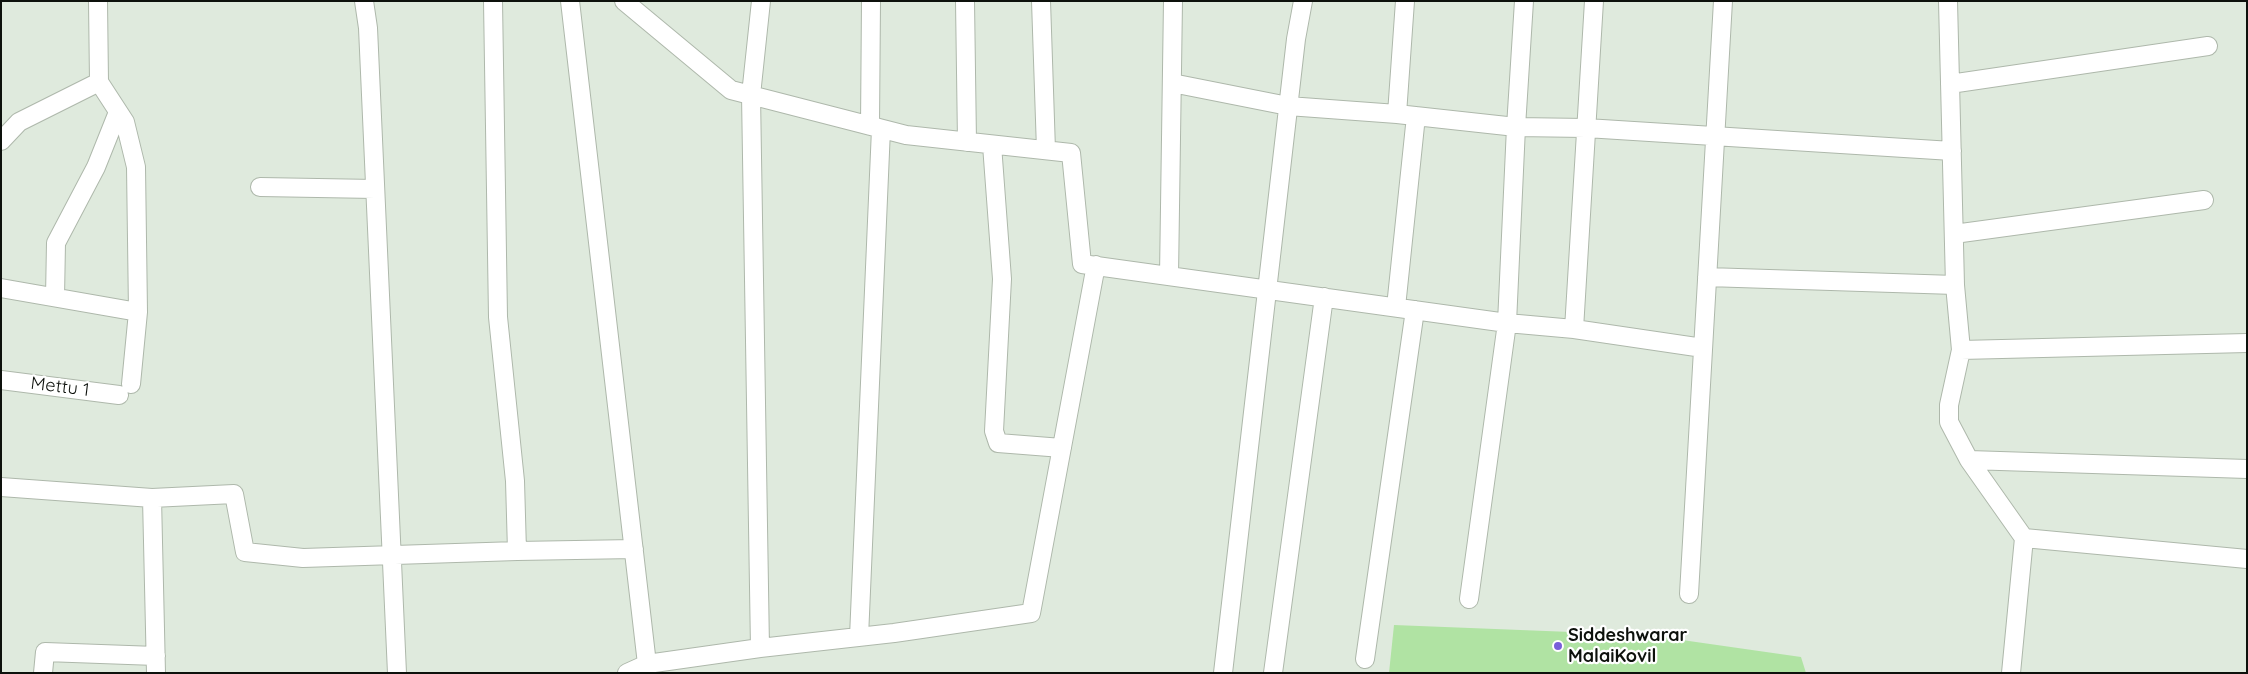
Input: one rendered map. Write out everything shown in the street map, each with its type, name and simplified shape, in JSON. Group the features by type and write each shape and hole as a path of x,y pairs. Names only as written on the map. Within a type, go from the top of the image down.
{"street":[{"path":"1,288 138,312 136,167 125,122 99,82 98,1"},
{"path":"364,1 368,28 396,673"},
{"path":"493,1 498,317 514,481 517,551"},
{"path":"570,1 647,664"},
{"path":"624,1 731,90 906,136 1071,153 1082,264 1507,323 1574,329 1703,348"},
{"path":"760,648 751,95 761,1"},
{"path":"859,637 875,128 872,1"},
{"path":"965,1 967,142"},
{"path":"1041,1 1046,150"},
{"path":"1169,276 1172,1"},
{"path":"1223,673 1288,106 1303,1"},
{"path":"1397,114 1405,1"},
{"path":"1469,599 1507,323 1524,1"},
{"path":"1574,329 1594,1"},
{"path":"1689,594 1724,1"},
{"path":"1948,1 1955,285 1960,350 1949,405 1949,422 1969,460 2024,538 2010,673"},
{"path":"1950,84 2208,46"},
{"path":"1,141 19,122 99,82"},
{"path":"1172,83 1288,106 1397,114 1516,127 1586,128 1952,151"},
{"path":"55,297 56,243 96,167 118,112"},
{"path":"1396,307 1416,116"},
{"path":"992,145 1002,279 994,431 998,443 1062,448"},
{"path":"260,187 375,189"},
{"path":"1954,234 2204,200"},
{"path":"627,673 647,664 1031,613 1096,265"},
{"path":"1708,277 1955,285"},
{"path":"1273,673 1324,297"},
{"path":"1365,659 1415,310"},
{"name":"Mettu 1","path":"1,380 125,390 138,312"},
{"path":"1960,350 2247,344"},
{"path":"1969,460 2247,469"},
{"path":"1,487 152,498 234,494 245,552 303,558 634,549"},
{"path":"43,673 45,652 156,664 152,498"},
{"path":"2024,538 2247,558"}],"building":[{"name":"Siddeshwarar MalaiKovil","path":"1394,625 1647,635 1801,657 1806,673 1389,673"}],"place":[{"name":"Siddeshwarar MalaiKovil","path":"1558,646"}]}
